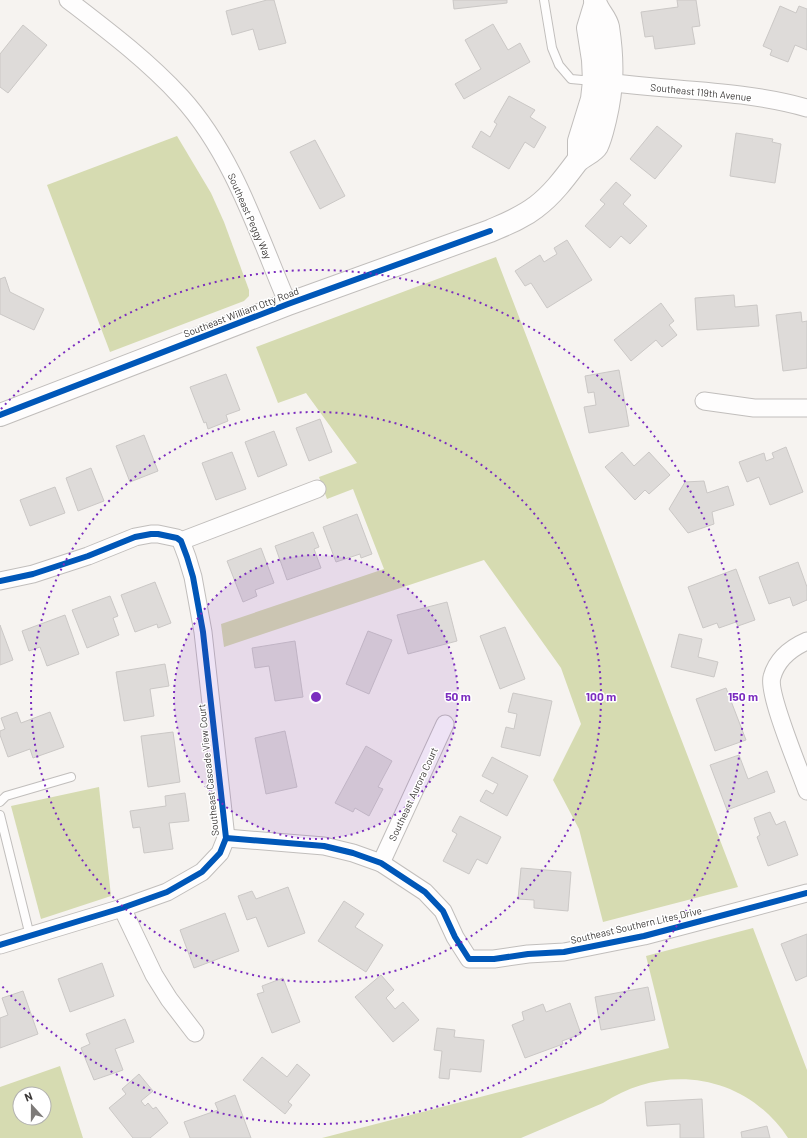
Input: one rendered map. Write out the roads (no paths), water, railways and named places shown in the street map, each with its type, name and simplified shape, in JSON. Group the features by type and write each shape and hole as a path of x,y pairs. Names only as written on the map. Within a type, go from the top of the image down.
{"street":[{"name":"Southeast Peggy Way","path":"68,0 148,63 182,97 204,127 240,188 288,304"},
{"name":"Southeast William Otty Road","path":"0,415 288,304 490,231 517,219 536,208 563,180 579,159 596,147 603,130 603,82 612,57 608,24 595,2"},
{"name":"Southeast 119th Avenue","path":"603,82 741,95 782,101 807,108"},
{"path":"704,401 754,408 807,408"},
{"path":"0,581 34,574 88,556 135,537 158,534 177,538 181,541 317,489"},
{"name":"Southeast Cascade View Court","path":"0,945 122,908 167,892 202,872 220,854 226,838 203,632 193,576 188,557 181,541"},
{"path":"807,641 790,650 779,662 771,678 773,700 807,791"},
{"name":"Southeast Aurora Court","path":"381,863 445,724"},
{"name":"Southeast Southern Lites Drive","path":"226,838 324,846 353,853 381,863 425,892 442,911 455,937 469,959 494,959 528,954 564,952 644,936 807,893"},
{"path":"122,908 154,975 169,999 195,1033"}],"lane":[{"path":"544,0 552,48 559,65 571,79 603,82"},
{"path":"0,802 6,796 71,777"},
{"path":"0,815 30,936"}]}
